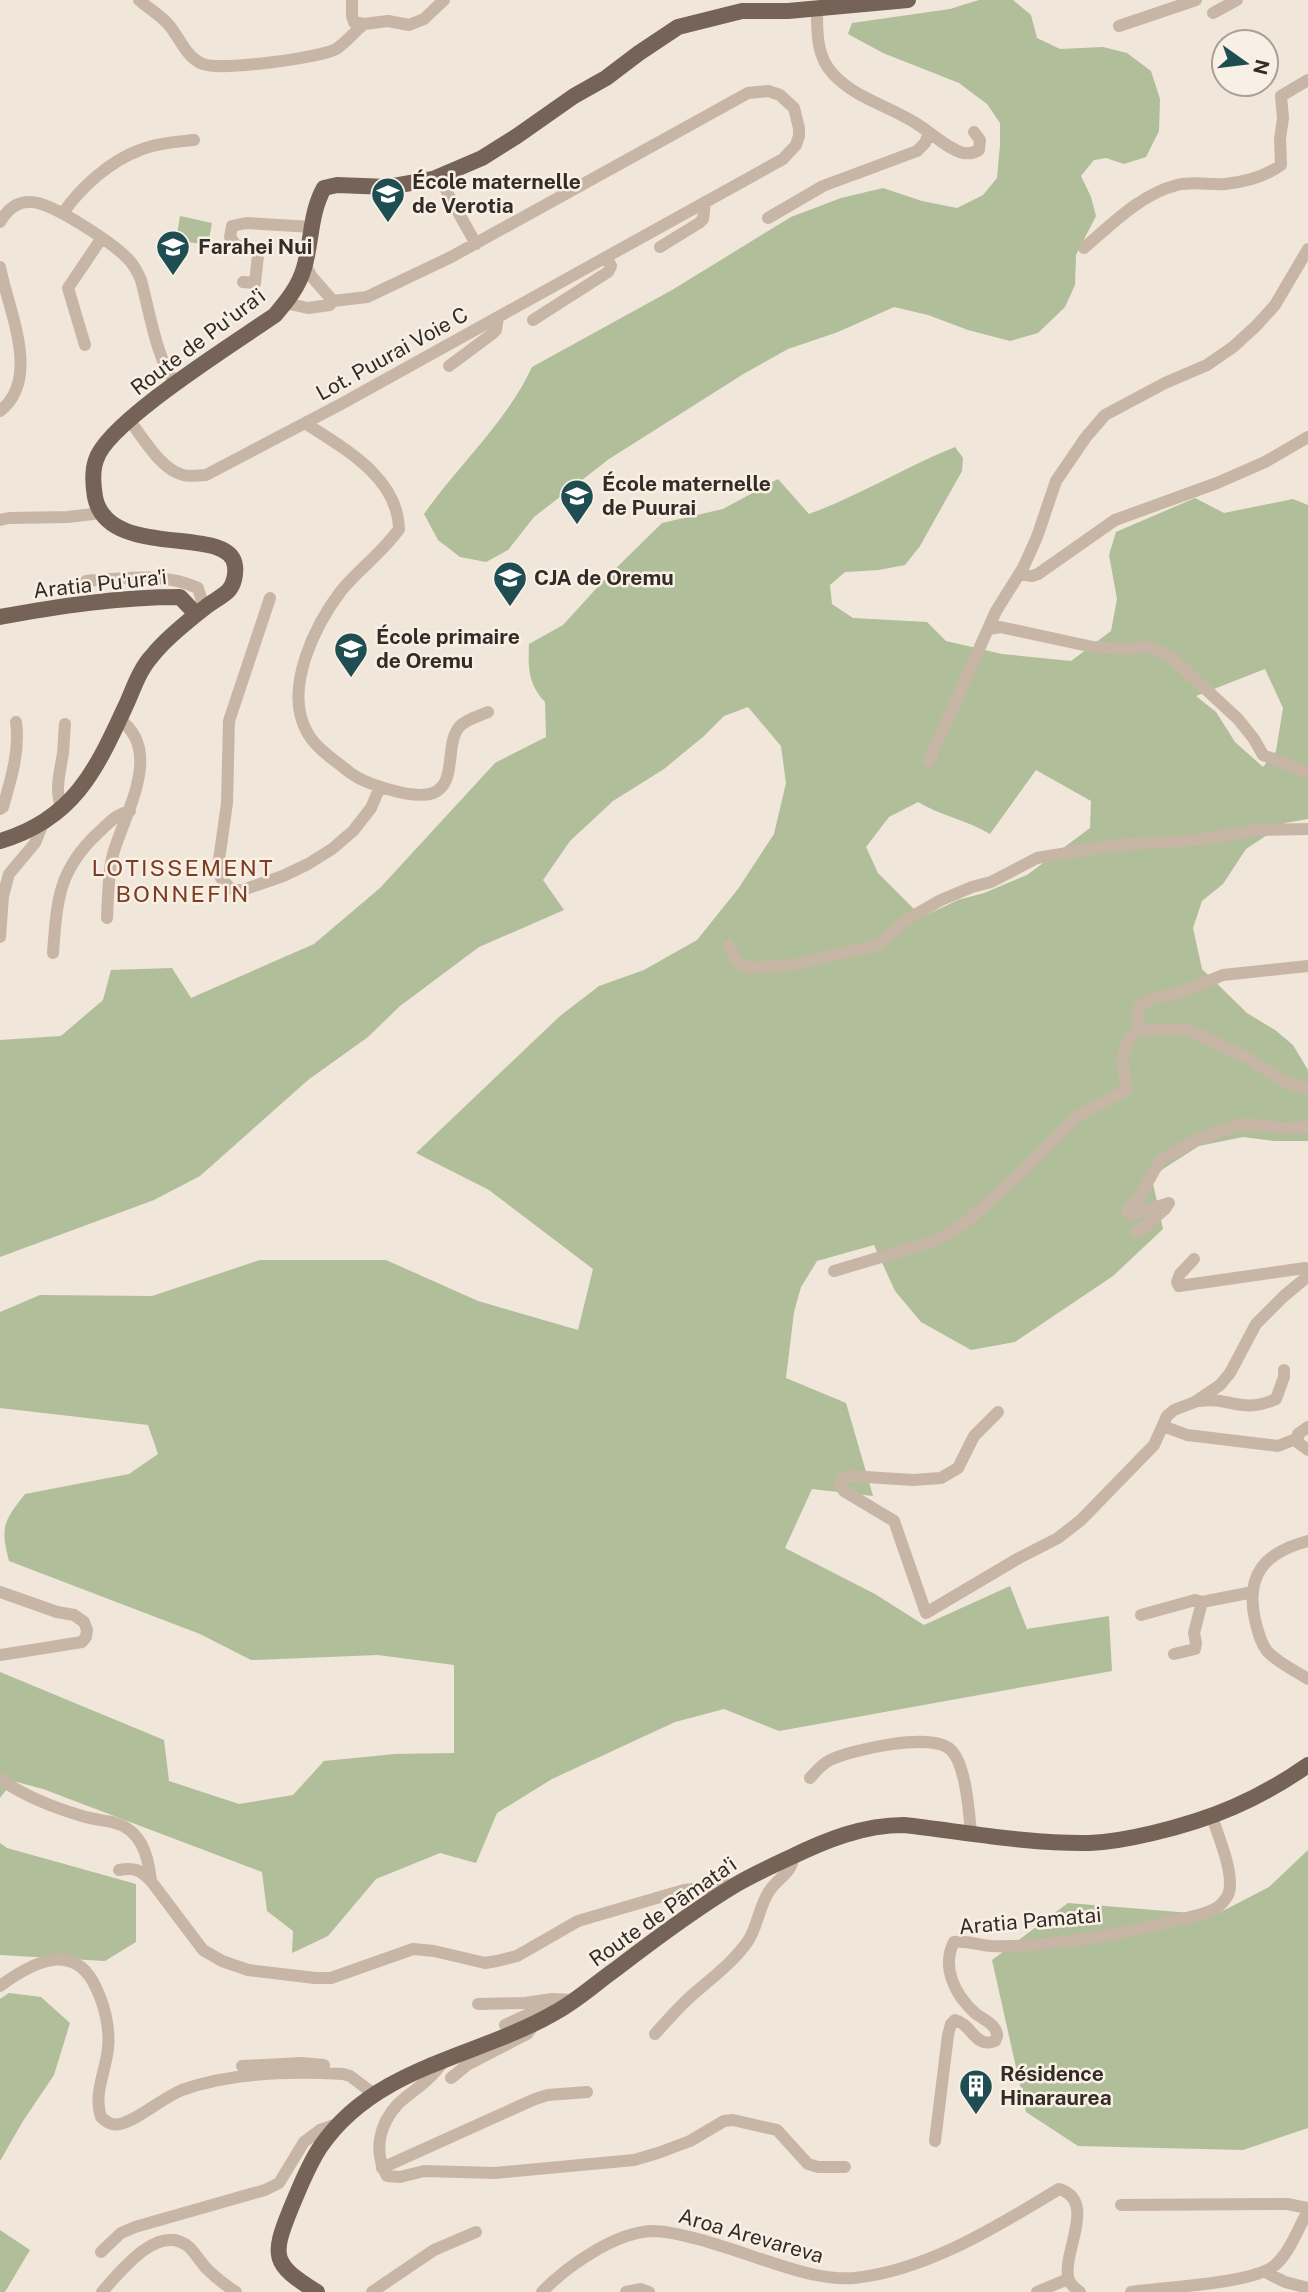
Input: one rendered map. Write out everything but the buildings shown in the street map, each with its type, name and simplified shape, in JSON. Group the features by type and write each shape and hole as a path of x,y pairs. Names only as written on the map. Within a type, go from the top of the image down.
{"main road":[{"name":"Route de Pu'ura'i","path":"101,513 93,479 96,459 108,439 176,384 275,315 293,293 305,264 316,201 324,188 388,187 433,179 482,158 678,27 742,11 788,11 908,0"},
{"path":"0,841 27,832 62,810 96,767 137,680 152,656 196,614 229,591 234,582 235,566 232,555 223,549 198,543 144,538 131,534 101,513"},
{"name":"Aratia Pu'ura'i","path":"0,617 111,599 158,597 180,597 196,614"},
{"name":"Route de Pāmata'i","path":"317,2292 291,2276 283,2267 277,2248 283,2227 312,2160 340,2123 374,2094 401,2078 536,2023 737,1884 835,1838 874,1826 904,1825 1056,1842 1091,1843 1128,1839 1212,1817 1259,1796 1308,1765"}],"street":[{"path":"138,0 167,22 191,55 201,64 212,66 261,64 327,52 339,47 364,24"},
{"path":"352,0 354,22 364,24 388,21 409,25 424,19 444,0"},
{"path":"1119,26 1196,0"},
{"path":"1213,13 1237,0"},
{"path":"817,7 818,43 824,61 834,75 859,95 917,124 957,150 972,153 979,150 978,135 974,132"},
{"path":"1084,248 1154,193 1176,185 1227,184 1271,173 1281,165 1281,96 1308,80"},
{"name":"Lot. Puurai Voie C","path":"129,420 171,469 181,475 206,475 305,424 765,170 790,153 796,145 799,128 797,117 788,101 768,91 739,98 476,244 367,297 332,301 330,305 317,308 285,303"},
{"path":"768,218 823,186 917,151 925,143 929,133"},
{"path":"63,213 71,201 98,175 127,156 154,145 194,139"},
{"path":"1194,174 1227,184"},
{"path":"440,176 476,244"},
{"path":"0,222 4,215 19,203 28,201 48,206 63,213 127,258 137,271 167,374 176,384"},
{"path":"660,247 699,223 703,219 705,202"},
{"path":"243,282 255,283 258,255 256,251 236,245 230,237 232,226 246,223 312,227"},
{"path":"85,345 68,288 101,239"},
{"path":"929,761 976,652 1037,537 1056,481 1092,430 1104,415 1165,383 1207,365 1233,347 1275,305 1308,249"},
{"name":"Lot. Puurai Voie C","path":"533,320 608,272 611,266 607,258"},
{"path":"305,264 332,301"},
{"path":"0,267 2,290 20,348 21,371 15,395 0,411"},
{"name":"Lot. Puurai Voie C","path":"449,366 496,330 498,317"},
{"name":"Lot. Puurai Voie C","path":"305,424 363,461 389,494 399,518 399,528 394,536 341,592 321,623 306,655 299,696 300,714 306,730 313,740 364,782 380,788 429,795 443,785 459,727 488,712"},
{"path":"1019,574 1038,574 1115,520 1244,472 1308,437"},
{"path":"0,520 101,513"},
{"path":"86,581 158,578 186,583 198,588 202,601 211,604"},
{"path":"270,598 229,721 227,793 218,867 221,878 234,890 243,890 309,864 353,831 371,808 380,788"},
{"path":"989,629 1000,627 1110,649 1150,648 1170,656 1238,719 1263,755 1308,773"},
{"path":"107,918 113,857 138,783 139,750 129,726 119,719"},
{"path":"0,810 14,767 18,738 16,722"},
{"path":"62,810 58,777 65,724"},
{"path":"54,953 58,908 66,872 87,843 119,813 130,811"},
{"path":"0,937 3,896 9,874 35,843 43,823"},
{"path":"729,946 736,961 748,968 792,965 878,945 911,916 941,900 991,882 1037,858 1116,845 1197,840 1259,830 1308,829"},
{"path":"834,1270 938,1240 965,1223 1077,1116 1127,1090 1122,1058 1129,1039 1137,1030 1139,1007 1150,999 1178,993 1223,975 1308,966"},
{"path":"1137,1030 1188,1030 1246,1057 1283,1081 1308,1090"},
{"path":"1137,1233 1169,1203 1131,1215 1127,1212 1140,1196 1160,1160 1200,1138 1242,1124 1308,1127"},
{"path":"1194,1259 1180,1274 1177,1282 1179,1286 1305,1268 1308,1271 1307,1277 1256,1324 1230,1373 1220,1385 1195,1402"},
{"path":"998,1412 974,1436 958,1468 941,1478 913,1480 850,1476 843,1478 840,1483 844,1491 894,1521 926,1614 1019,1558 1058,1538 1081,1520 1154,1445 1167,1416 1174,1410 1209,1399 1241,1407 1267,1403 1276,1399 1284,1370"},
{"path":"1163,1426 1187,1435 1278,1446 1298,1438"},
{"path":"1308,1427 1298,1434 1297,1442 1308,1450"},
{"path":"1308,1541 1271,1557 1258,1573 1253,1592 1254,1615 1262,1643 1278,1661 1308,1679"},
{"path":"0,1592 57,1612 74,1615 84,1622 87,1630 82,1642 0,1655"},
{"path":"1141,1615 1195,1600 1202,1602 1253,1592"},
{"path":"1174,1654 1195,1649 1194,1633 1202,1602"},
{"path":"810,1778 831,1759 881,1745 895,1742 943,1745 957,1758 962,1773 971,1833"},
{"path":"0,1779 20,1793 79,1816 122,1825 144,1845 148,1854 151,1881"},
{"name":"Aratia Pamatai","path":"935,2141 951,2024 955,2020 963,2022 981,2043 995,2041 998,2035 996,2028 972,2011 952,1982 947,1965 949,1951 954,1942 990,1946 1062,1942 1170,1922 1221,1906 1229,1893 1230,1882 1212,1817"},
{"path":"655,2034 687,1999 745,1945 768,1893 779,1879 790,1871 794,1856"},
{"path":"119,1870 131,1868 142,1871 202,1950 222,1961 248,1970 331,1978"},
{"path":"318,1988 331,1978 413,1949 435,1951 485,1963 497,1961 517,1956 578,1921 684,1890 737,1884"},
{"path":"0,1986 26,1968 64,1959 79,1963 92,1977 104,2004 108,2047 98,2109 101,2117 113,2124 120,2124 140,2115 154,2104 199,2084 296,2073 350,2076"},
{"path":"478,2004 570,1999"},
{"path":"505,2025 570,1999"},
{"path":"451,2078 467,2066 527,2035 536,2023"},
{"path":"448,2057 430,2078 398,2105 385,2122 379,2148 382,2168 387,2176 401,2177 424,2171 495,2173 634,2160 690,2141 724,2121 733,2120 777,2130 808,2164 818,2167 845,2167"},
{"path":"242,2066 301,2063 326,2065 342,2070 374,2094"},
{"path":"382,2168 535,2099 548,2095 587,2092"},
{"path":"101,2252 121,2233 135,2227 265,2190 279,2183 304,2142 320,2130 340,2123"},
{"name":"Aroa Arevareva","path":"542,2292 572,2265 599,2249 626,2237 650,2231 692,2239 826,2278 855,2278 930,2258 1007,2220 1059,2189 1073,2199 1078,2213 1068,2279"},
{"path":"1121,2204 1287,2204 1308,2210 1280,2260 1265,2272 1244,2278 1133,2292"},
{"path":"372,2292 434,2250 476,2232"},
{"path":"102,2292 151,2245 173,2240 181,2241 191,2249 208,2270 236,2292"},
{"path":"1265,2272 1285,2282 1308,2288"},
{"path":"1037,2292 1068,2279 1080,2292"},
{"path":"625,2292 649,2292"}],"green space":[{"path":"979,0 1013,0 1031,15 1037,38 1060,49 1103,47 1127,53 1151,71 1160,99 1159,131 1146,157 1124,164 1106,158 1094,160 1081,176 1096,216 1076,255 1075,285 1065,307 1038,333 1010,341 894,307 838,332 788,349 745,373 609,459 534,517 508,550 486,562 460,557 438,540 424,514 496,425 532,367 672,290 791,217 841,198 883,188 922,201 957,208 983,195 997,178 1000,145 1000,123 987,104 959,83 883,53 848,34 852,23 950,9"},
{"path":"180,216 212,223 208,245 176,240"},
{"path":"955,447 963,458 962,471 920,546 905,565 845,572 830,585 832,604 853,618 927,622 946,641 1002,654 1071,661 1111,631 1117,599 1109,555 1116,532 1195,498 1224,513 1293,499 1308,505 1308,819 1285,823 1246,849 1223,884 1202,901 1193,928 1202,969 1247,1013 1293,1045 1308,1070 1308,1141 1243,1137 1199,1146 1163,1169 1152,1179 1163,1229 1113,1276 1015,1342 971,1350 921,1322 895,1291 874,1245 817,1261 801,1287 794,1312 786,1378 846,1403 873,1496 812,1489 785,1548 875,1594 924,1625 1010,1586 1027,1629 1109,1616 1112,1671 779,1731 724,1709 675,1722 552,1779 497,1813 476,1863 440,1853 376,1879 328,1936 292,1953 293,1931 267,1911 262,1872 43,1789 13,1781 0,1798 0,1672 164,1740 169,1781 239,1804 293,1795 324,1761 395,1754 454,1753 454,1665 378,1655 251,1660 200,1634 9,1561 5,1540 6,1524 25,1494 129,1474 158,1454 148,1425 0,1408 0,1312 40,1295 152,1296 260,1260 386,1260 478,1301 578,1330 593,1269 489,1190 416,1153 560,1016 599,986 644,970 697,940 738,889 774,834 786,783 781,746 748,707 724,716 664,769 613,801 570,841 543,880 564,910 479,947 400,1006 368,1037 308,1080 200,1176 154,1200 0,1257 0,1040 61,1036 103,1000 111,970 172,968 191,998 314,944 380,888 495,763 546,737 545,702 535,689 530,675 529,644 563,625 662,523 723,509 778,479 809,514","holes":["1265,669 1283,708 1276,751 1263,767 1235,742 1216,712 1196,696","1036,770 1091,801 1090,828 1027,875 984,893 958,900 922,917 878,873 866,847 889,817 918,802 990,834"]},
{"path":"0,1843 7,1848 136,1884 136,1942 105,1961 0,1955"},
{"path":"1308,1850 1308,2128 1243,2150 1078,2146 1026,2112 992,1960 1068,1903 1215,1915 1269,1887"},
{"path":"9,1993 41,1997 70,2023 54,2075 0,2161 0,1999"},
{"path":"0,2230 30,2250 5,2292 0,2292"}],"place":[{"name":"École maternelle de Verotia","path":"388,224"},
{"name":"Farahei Nui","path":"173,277"},
{"name":"École maternelle de Puurai","path":"577,526"},
{"name":"CJA de Oremu","path":"510,608"},
{"name":"École primaire de Oremu","path":"351,679"},
{"name":"Résidence Hinaraurea","path":"976,2116"}],"district":[{"name":"LOTISSEMENT BONNEFIN","path":"183,881"}]}
